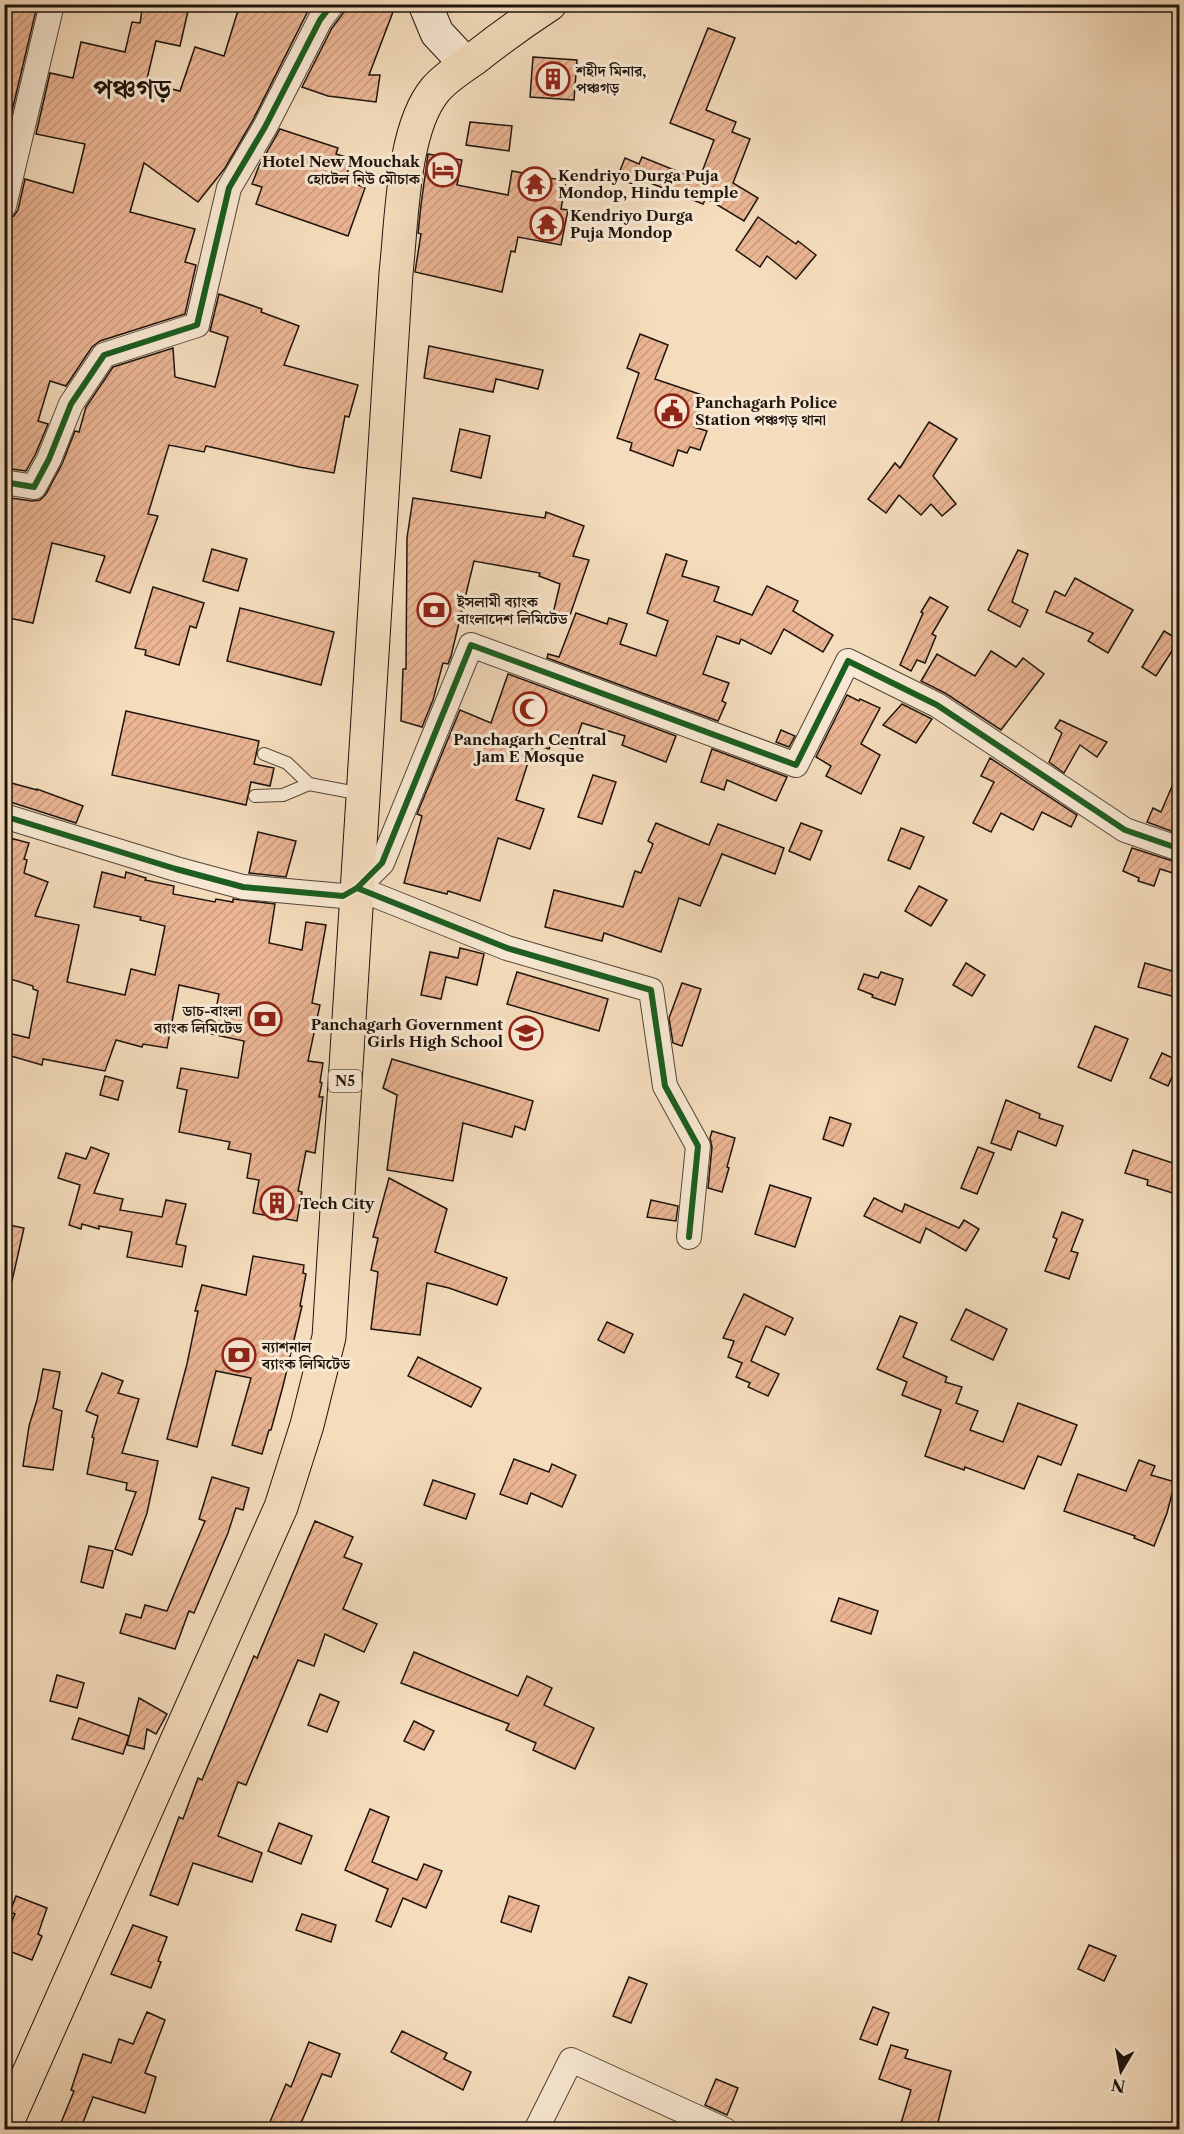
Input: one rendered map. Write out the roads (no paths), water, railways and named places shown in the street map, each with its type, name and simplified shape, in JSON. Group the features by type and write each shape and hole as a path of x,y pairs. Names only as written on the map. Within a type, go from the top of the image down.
{"highway":[{"name":"N5","path":"4,2129 281,1507 308,1425 328,1337 396,273 410,149 416,128 434,91 448,77 538,12"}],"street":[{"path":"4,206 52,4"},
{"path":"4,482 34,488 71,404 104,354 197,325 229,188 265,127 320,20 332,4"},
{"path":"425,4 437,33 466,64"},
{"path":"4,816 176,869 243,887 343,896 357,888 382,863 471,645 796,765 848,661 937,705 1125,830 1179,849"},
{"path":"357,888 507,948 651,990 665,1086 698,1146 689,1238"},
{"path":"536,2130 571,2060 725,2130"}],"lane":[{"path":"264,754 287,763 309,784 363,794"},
{"path":"255,796 283,795 309,784"}],"place":[{"name":"শহীদ মিনার, পঞ্চগড়","path":"553,79"},
{"name":"Hotel New Mouchak হোটেল নিউ মৌচাক","path":"443,170"},
{"name":"Kendriyo Durga Puja Mondop, Hindu temple","path":"535,184"},
{"name":"Kendriyo Durga Puja Mondop","path":"547,224"},
{"name":"Panchagarh Police Station পঞ্চগড় থানা","path":"672,411"},
{"name":"ইসলামী ব্যাংক বাংলাদেশ লিমিটেড","path":"434,610"},
{"name":"Panchagarh Central Jam E Mosque","path":"530,709"},
{"name":"ডাচ-বাংলা ব্যাংক লিমিটেড","path":"265,1019"},
{"name":"Panchagarh Government Girls High School","path":"526,1033"},
{"name":"Tech City","path":"277,1203"},
{"name":"ন্যাশনাল ব্যাংক লিমিটেড","path":"239,1355"}],"district":[{"name":"পঞ্চগড়","path":"132,88"}]}
